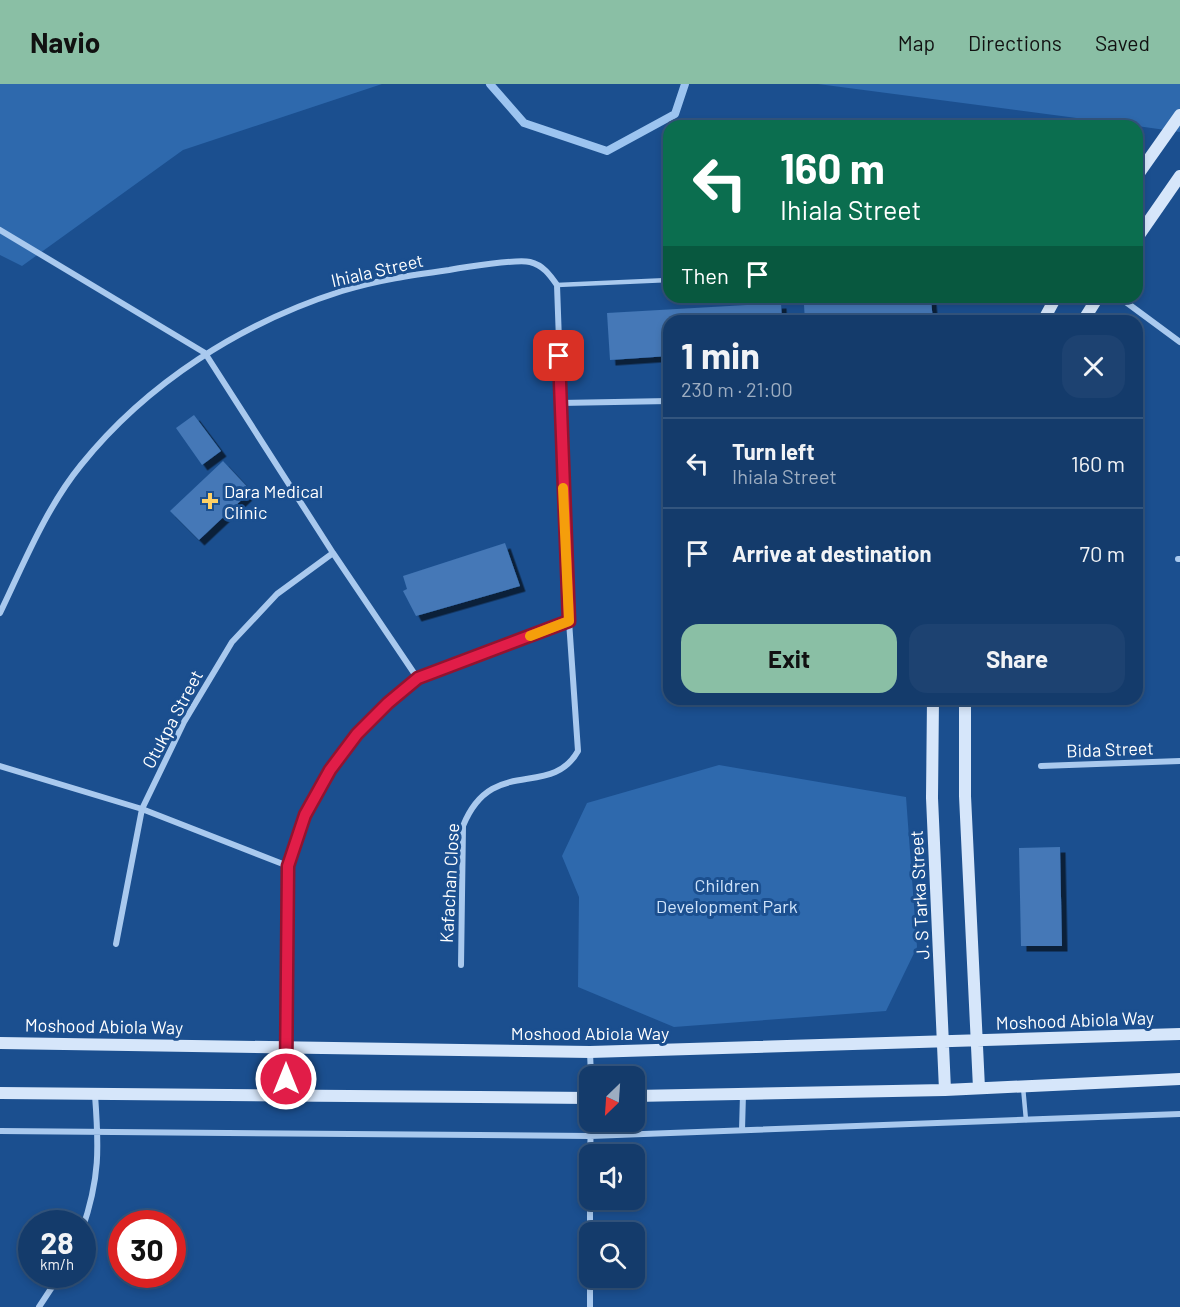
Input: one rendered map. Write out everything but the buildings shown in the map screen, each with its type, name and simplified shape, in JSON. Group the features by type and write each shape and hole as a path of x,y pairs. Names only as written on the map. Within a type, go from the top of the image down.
{"main road":[{"path":"1143,168 1180,115"},
{"path":"1143,229 1180,176"},
{"name":"J. S Tarka Street","path":"933,705 932,798 945,1090"},
{"path":"965,705 965,796 979,1088"},
{"name":"Moshood Abiola Way","path":"0,1042 590,1052 977,1042 1180,1034"},
{"path":"645,1096 945,1090 1180,1079"},
{"path":"0,1093 579,1098"}],"street":[{"path":"0,230 205,353 333,553 418,678"},
{"name":"Ihiala Street","path":"0,613 45,521 80,466 116,427 163,384 205,353 276,318 341,291 389,279 465,267 530,262 547,271 557,285"},
{"path":"286,1095 288,866 305,815 330,770 365,726 418,678 569,621 557,285"},
{"path":"1127,303 1180,342"},
{"path":"560,403 663,400"},
{"name":"Otukpa Street","path":"116,944 142,809 184,722 232,642 277,594 333,553"},
{"name":"Kafachan Close","path":"461,965 463,826 471,808 483,793 510,781 555,774 570,765 578,751 569,621"},
{"name":"Bida Street","path":"1041,766 1180,761"},
{"path":"0,766 142,809 288,866"},
{"path":"590,1052 591,1066"},
{"path":"742,1130 743,1094"},
{"path":"88,1210 96,1185 100,1150 95,1095"},
{"path":"0,1131 590,1136 1180,1114"},
{"path":"590,1132 590,1144"},
{"path":"39,1307 51,1288"},
{"path":"590,1288 590,1307"}],"lane":[{"path":"557,285 663,280"},
{"path":"1023,1086 1026,1120"}],"green space":[{"path":"0,84 382,84 183,150 22,266 0,255"},
{"path":"818,84 1180,84 1180,132 1143,127 1143,120 1091,120"},
{"name":"Children Development Park","path":"719,765 906,797 917,947 886,1011 674,1027 578,987 579,897 562,856 587,803"}],"waterway":[{"path":"490,84 524,123 607,151 663,121"},
{"path":"664,120 675,114 685,84"}],"slow traffic":[{"path":"530,636 569,621 563,488"}],"place":[{"name":"Dara Medical Clinic","path":"210,501"}],"route":[{"path":"286,1079 288,866 305,815 330,770 357,734 388,703 418,678 569,621 559,356"}]}
